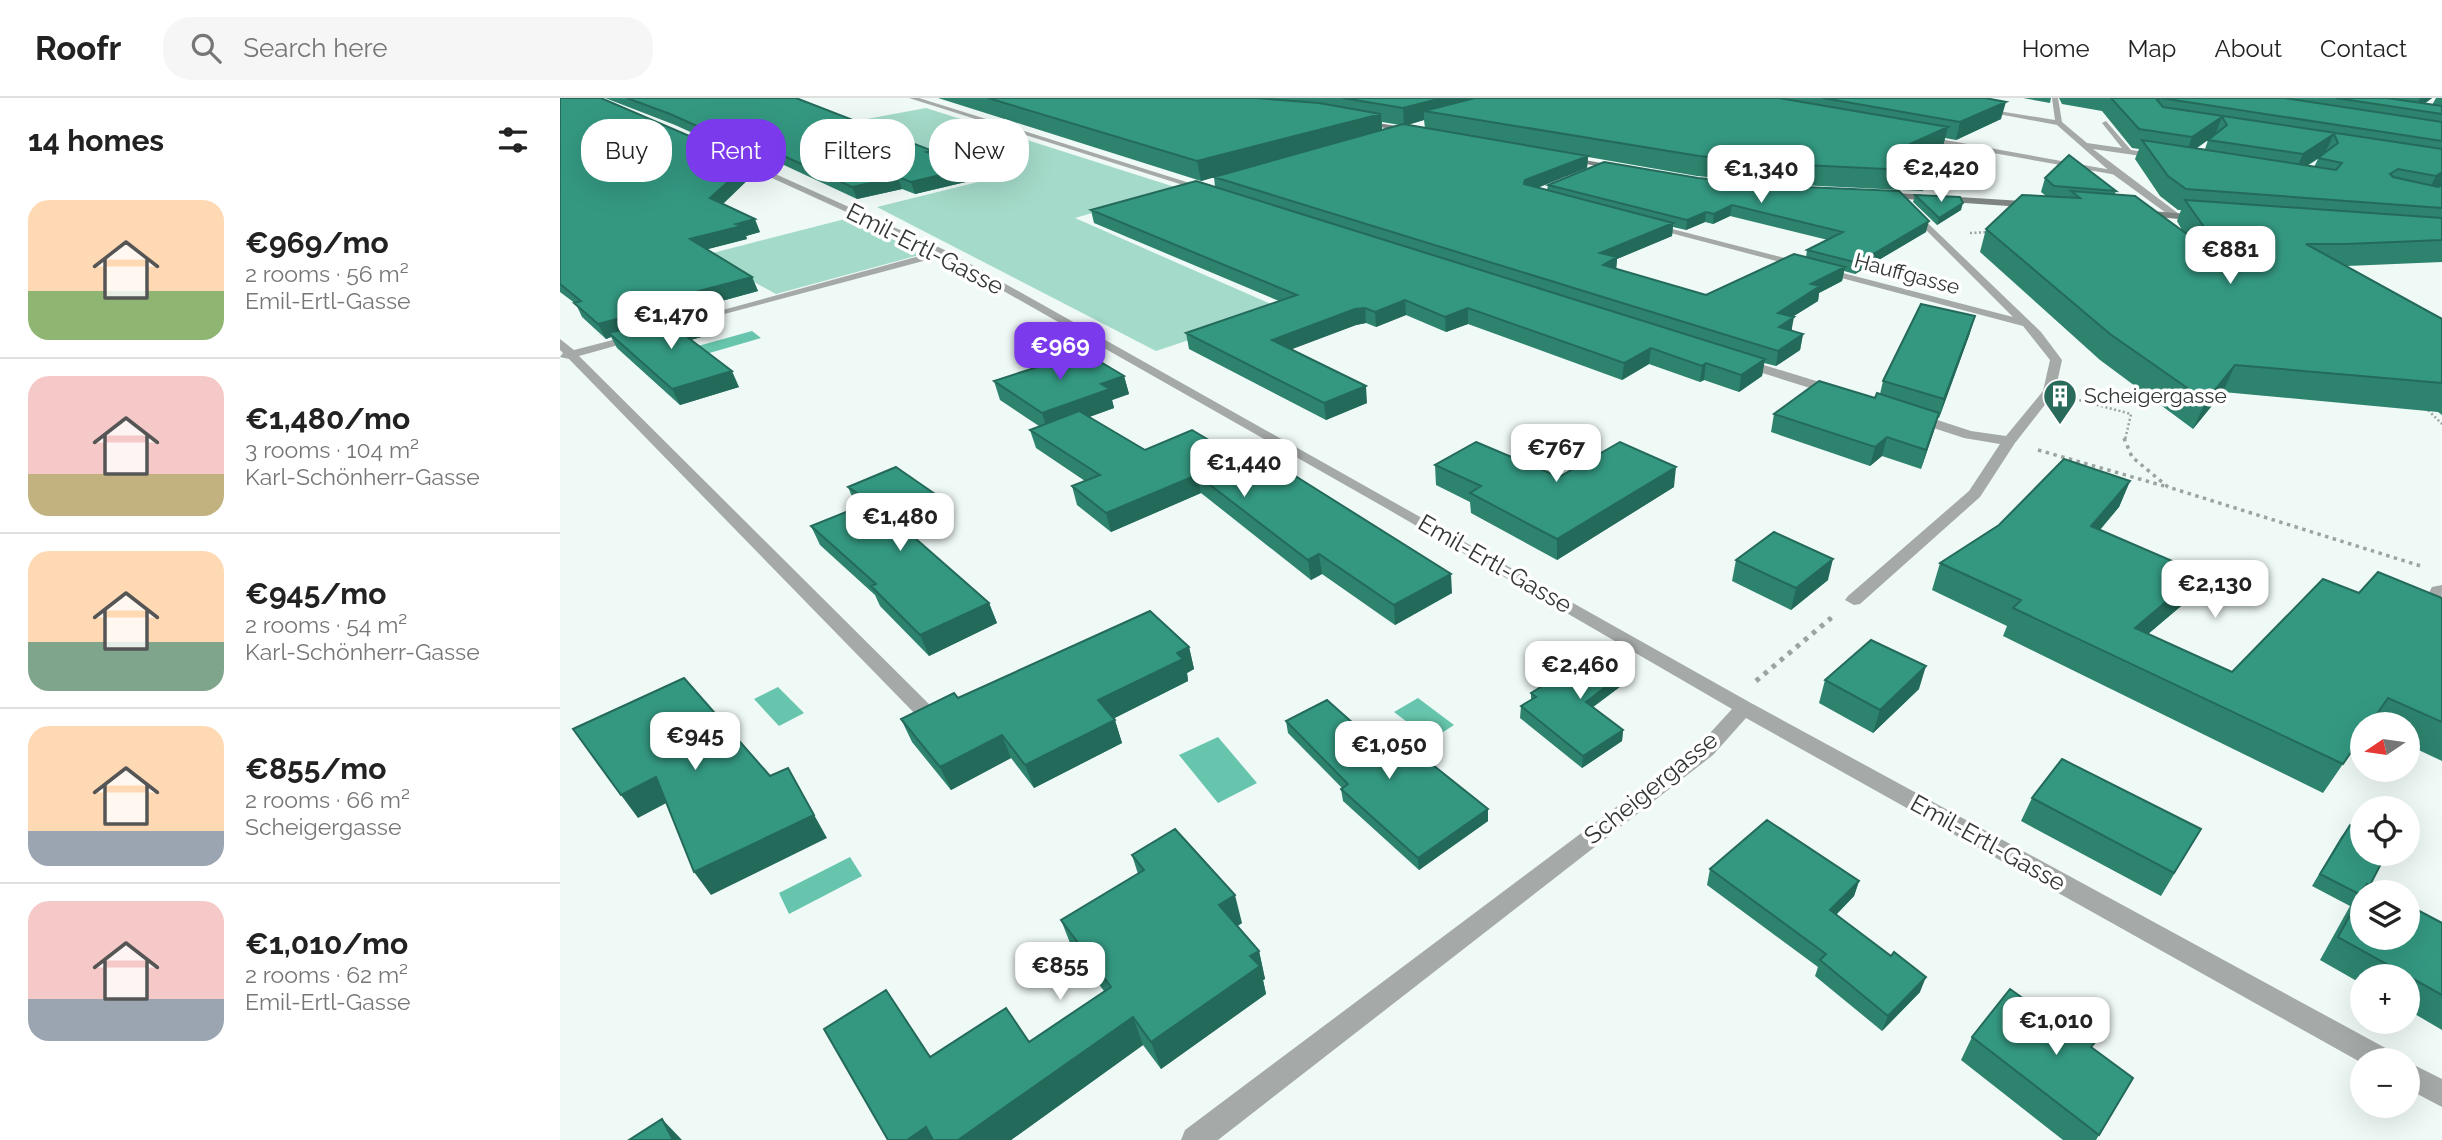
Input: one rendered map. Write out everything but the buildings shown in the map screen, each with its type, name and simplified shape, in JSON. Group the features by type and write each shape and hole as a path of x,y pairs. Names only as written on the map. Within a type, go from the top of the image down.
{"main road":[{"path":"1347,120 1423,132"},
{"path":"1552,156 1630,170"},
{"path":"1873,195 2043,205"},
{"path":"2125,212 2214,219"}],"street":[{"path":"912,98 1224,196"},
{"path":"2055,98 2059,123"},
{"path":"1977,109 2059,123 2117,173 2176,216"},
{"path":"2106,123 2128,151"},
{"path":"1384,137 1431,125"},
{"path":"1915,137 2117,173"},
{"path":"2085,145 2176,159"},
{"path":"1580,174 1604,165"},
{"name":"Emil-Ertl-Gasse","path":"786,181 943,253 1389,504 1744,709 2360,1048"},
{"path":"1185,191 1211,184"},
{"path":"1854,600 1975,494 2009,442 2049,392 2056,360 2026,324 1900,196"},
{"name":"Hauffgasse","path":"1639,224 2026,324"},
{"path":"665,329 943,253"},
{"path":"566,356 652,332"},
{"path":"560,342 566,356 929,716"},
{"path":"1730,358 1849,396"},
{"path":"1902,413 1969,435 2009,442"},
{"path":"2427,614 2438,590 2442,590"},
{"name":"Scheigergasse","path":"1195,1140 1706,750 1744,709"},
{"path":"2420,1082 2442,1094"}],"path":[{"path":"1934,233 1996,232"},
{"path":"2049,392 2131,414 2124,436 2132,457 2168,487"},
{"path":"2425,407 2442,424"},
{"path":"2009,442 2168,487 2429,568"},
{"path":"1744,709 1746,689 1854,600"}],"shaded area":[{"path":"926,108 961,119 929,119 929,160 915,156 915,119 867,119"},
{"path":"1029,141 1178,188 1075,218 1282,309 1156,351 877,207 978,182 1029,182"},
{"path":"849,218 923,254 776,294 705,255"},
{"path":"752,331 761,338 706,354 698,346"},
{"path":"778,687 804,713 779,726 754,699"},
{"path":"1418,698 1454,725 1431,740 1394,712"},
{"path":"1218,737 1257,783 1218,803 1179,755"},
{"path":"850,857 862,876 789,914 779,893"}],"place":[{"name":"Scheigergasse","path":"2060,426"}]}
